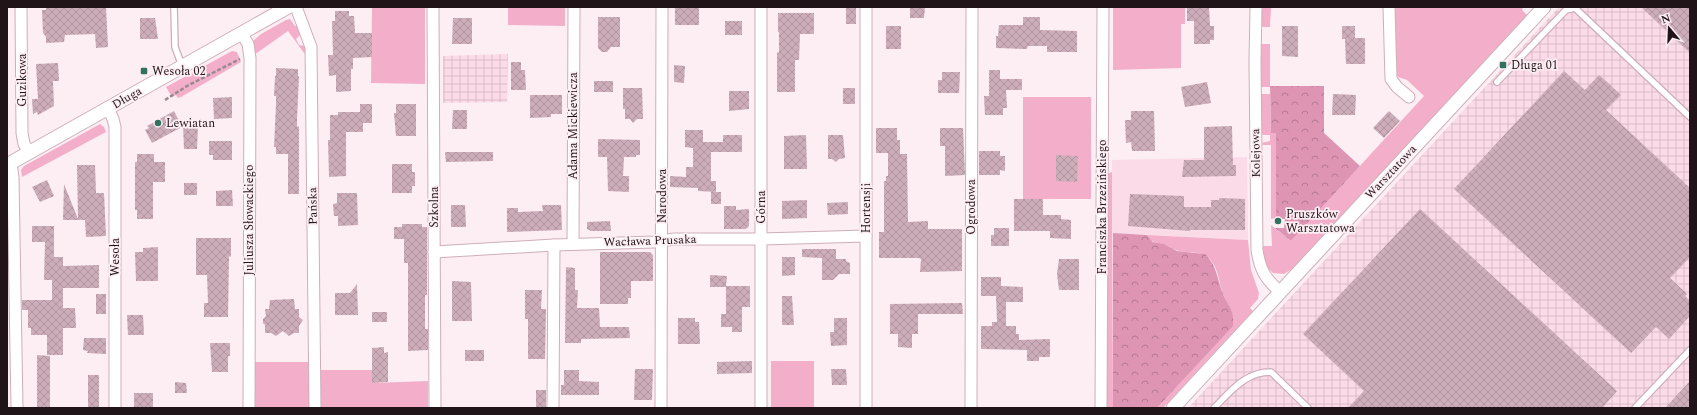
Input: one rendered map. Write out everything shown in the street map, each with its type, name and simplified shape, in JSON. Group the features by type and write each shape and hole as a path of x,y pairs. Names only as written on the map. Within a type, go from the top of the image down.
{"street":[{"name":"Guzikowa","path":"21,7 22,133 24,144 29,152"},
{"name":"Długa","path":"8,164 288,7"},
{"name":"Pańska","path":"296,7 311,47 315,408"},
{"name":"Szkolna","path":"433,7 435,408"},
{"name":"Adama Mickiewicza","path":"573,244 574,7"},
{"name":"Narodowa","path":"661,408 662,7"},
{"name":"Górna","path":"761,7 761,408"},
{"name":"Hortensji","path":"866,7 866,408"},
{"name":"Ogrodowa","path":"971,408 972,7"},
{"name":"Franciszka Brzezińskiego","path":"1102,408 1103,7"},
{"name":"Kolejowa","path":"1256,7 1255,69 1257,250 1264,275 1280,292"},
{"path":"1389,7 1391,79 1397,88 1409,97"},
{"name":"Warsztatowa","path":"1174,408 1544,7"},
{"name":"Juliusza Słowackiego","path":"242,34 248,44 250,58 249,408"},
{"name":"Wesoła","path":"108,108 114,119 115,127 115,408"},
{"path":"8,164 12,170 13,177 17,408"},
{"name":"Wacława Prusaka","path":"434,252 674,239 761,239 866,236"},
{"path":"553,408 554,245"}],"lane":[{"path":"174,7 175,47 182,66"},
{"path":"1496,82 1566,10 1575,8 1690,117"},
{"path":"1635,408 1690,350"},
{"path":"1214,408 1243,380 1261,372 1271,372 1308,408"}],"path":[{"path":"165,100 187,86 243,57"}],"shaded area":[{"path":"372,7 425,7 425,84 371,83"},
{"path":"508,7 565,7 565,26 508,25"},
{"path":"1113,7 1185,7 1185,24 1181,24 1181,68 1113,70"},
{"path":"1395,7 1523,7 1522,10 1527,15 1292,269 1284,274 1273,273 1266,266 1261,246 1272,246 1271,225 1291,241 1424,96 1407,80 1398,77 1396,72"},
{"path":"1559,7 1690,7 1690,408 1188,408"},
{"path":"1263,8 1271,8 1270,27 1263,27 1261,25 1261,10"},
{"path":"290,19 295,26 299,25 301,34 296,39 299,45 305,46 307,52 304,53 288,31 254,55 253,41 261,34"},
{"path":"1260,44 1270,44 1270,87 1262,87 1260,85"},
{"path":"232,51 237,52 241,62 181,97 178,98 176,95 172,97 166,87"},
{"path":"508,54 507,102 443,103 443,56"},
{"path":"1270,94 1271,133 1276,133 1276,218 1271,219 1271,145 1263,145 1261,143 1270,141 1270,135 1263,135 1261,133 1260,95"},
{"path":"1023,97 1091,97 1091,199 1023,199"},
{"path":"100,124 104,127 106,132 22,177 21,170 24,166"},
{"path":"1247,157 1248,240 1113,233 1112,160"},
{"path":"1112,172 1113,408 1106,408 1107,174"},
{"path":"1147,235 1248,240 1251,270 1259,293 1258,299 1250,308 1253,311 1163,408 1157,408 1233,325 1233,316 1231,308 1223,294 1216,269 1209,258 1201,253 1175,250 1166,245 1153,241"},
{"path":"771,361 814,361 814,408 771,408"},
{"path":"255,362 311,362 311,408 255,408"},
{"path":"321,370 372,370 373,383 428,381 428,408 321,408"}],"green space":[{"path":"1270,86 1324,86 1324,133 1360,166 1291,241 1275,228 1284,228 1285,219 1276,218 1276,133 1271,133"},
{"path":"1113,233 1147,235 1153,242 1164,244 1177,251 1205,254 1212,263 1223,294 1231,308 1233,326 1157,408 1113,408"}],"building":[{"path":"46,7 106,7 108,47 96,48 95,34 65,35 64,42 46,43 46,37 43,33 42,10 46,10"},
{"path":"699,7 699,25 675,25 675,8"},
{"path":"846,7 856,7 856,24 846,24"},
{"path":"910,7 925,7 924,18 910,18"},
{"path":"1187,7 1209,7 1210,26 1214,26 1214,40 1210,40 1210,44 1194,44 1194,21 1187,21"},
{"path":"1641,7 1690,7 1690,53"},
{"path":"335,11 349,11 349,16 354,16 355,33 372,33 372,57 353,58 353,69 351,69 351,91 336,92 336,75 329,76 328,55 333,55 332,21 335,21"},
{"path":"778,13 814,13 814,34 800,34 799,60 795,60 795,92 777,92 777,52 779,53"},
{"path":"598,17 620,17 620,47 611,47 607,52 602,52 598,48"},
{"path":"1023,17 1040,17 1040,30 1077,31 1077,52 1047,52 1047,46 1028,46 1027,49 996,48 996,36 998,36 999,25 1023,25"},
{"path":"140,18 155,18 158,39 140,39"},
{"path":"453,18 472,18 472,44 452,44"},
{"path":"725,21 742,21 742,35 725,35"},
{"path":"886,26 901,26 901,49 886,49"},
{"path":"1282,26 1298,26 1298,57 1282,56"},
{"path":"1342,26 1355,26 1355,38 1365,38 1365,64 1346,64 1345,39 1342,39"},
{"path":"511,62 521,62 521,70 525,70 526,90 511,90"},
{"path":"58,63 59,81 53,81 54,106 38,115 37,112 33,114 32,99 38,99 36,64"},
{"path":"674,65 685,66 684,83 674,82"},
{"path":"276,68 298,69 297,127 299,126 299,194 288,194 288,154 276,154 276,147 274,147 276,96 274,96"},
{"path":"989,70 1000,70 1000,79 1022,79 1022,90 1006,90 1007,108 1003,108 1003,115 985,115 984,96 989,96"},
{"path":"1564,71 1585,90 1599,75 1621,95 1606,110 1690,188 1690,257 1670,278 1687,294 1685,296 1690,301 1690,316 1669,339 1656,327 1631,353 1454,189"},
{"path":"942,72 960,72 959,93 938,93 938,80 942,80"},
{"path":"594,81 613,81 613,92 594,92"},
{"path":"1207,82 1211,103 1185,107 1181,87"},
{"path":"623,88 642,88 643,119 637,119 633,123 630,119 625,119 625,109 623,109"},
{"path":"843,88 855,88 855,104 843,104"},
{"path":"729,91 749,91 749,109 729,111"},
{"path":"1333,94 1356,95 1355,115 1332,115"},
{"path":"530,95 562,95 562,114 551,114 551,117 530,118"},
{"path":"232,97 232,118 214,119 213,98"},
{"path":"360,104 372,104 372,123 363,123 363,132 346,132 346,176 329,177 328,140 330,140 330,115 338,115 338,112 360,112"},
{"path":"396,104 416,104 416,136 396,136 394,113 396,113"},
{"path":"453,110 467,110 467,129 452,129"},
{"path":"174,111 182,127 152,143 145,130 149,128 147,126"},
{"path":"1131,111 1154,111 1155,151 1132,151 1131,142 1126,143 1125,120 1131,120"},
{"path":"1389,111 1400,121 1384,138 1373,128"},
{"path":"183,125 198,125 197,149 184,149"},
{"path":"1232,126 1233,165 1236,165 1236,176 1182,177 1184,160 1204,160 1204,127"},
{"path":"876,128 897,128 897,140 900,140 900,154 907,154 908,222 928,221 928,229 962,229 962,271 920,272 921,259 919,258 879,258 879,232 884,232 884,181 886,181 886,176 888,176 888,153 876,153"},
{"path":"940,128 963,128 965,175 945,176 945,146 940,146"},
{"path":"685,130 703,130 703,142 723,142 723,135 742,135 742,152 711,152 711,181 716,181 716,192 698,191 698,188 670,187 670,176 686,177 686,167 693,167 693,148 685,147"},
{"path":"806,135 807,169 784,169 784,136"},
{"path":"828,135 843,135 845,158 839,159 836,162 832,159 828,159"},
{"path":"598,139 640,140 640,155 636,155 636,157 624,157 623,176 629,176 629,192 608,191 607,157 598,157"},
{"path":"209,141 232,141 232,160 213,160 213,155 209,155"},
{"path":"979,151 1000,151 1000,156 1005,156 1005,171 1000,170 1000,175 979,175"},
{"path":"445,152 493,152 493,161 446,162"},
{"path":"137,154 154,154 154,162 165,162 165,182 153,182 153,219 137,219 137,210 135,210 135,162 137,162"},
{"path":"1056,155 1078,156 1077,182 1056,181"},
{"path":"392,164 412,164 412,172 415,172 415,186 412,186 412,193 392,193"},
{"path":"77,165 95,165 96,193 104,193 106,236 86,237 85,220 63,220 64,184 78,219"},
{"path":"47,180 54,196 40,202 32,187"},
{"path":"184,183 197,183 197,195 184,195"},
{"path":"232,190 233,206 216,206 216,191"},
{"path":"711,192 721,192 721,204 711,204"},
{"path":"337,193 357,193 358,225 338,226 338,216 334,216 333,204 337,203"},
{"path":"1130,194 1184,196 1184,207 1211,207 1211,200 1219,200 1219,198 1245,199 1245,230 1190,231 1128,226"},
{"path":"1014,199 1043,199 1043,215 1061,215 1061,219 1071,220 1071,239 1050,238 1050,231 1014,231"},
{"path":"807,200 807,218 782,219 782,201"},
{"path":"848,202 848,214 828,215 827,203"},
{"path":"451,205 465,205 466,227 451,227"},
{"path":"542,205 561,205 562,230 507,232 507,208 518,208 518,212 543,211"},
{"path":"724,206 736,206 736,210 749,209 749,226 746,229 724,229"},
{"path":"1420,209 1617,391 1602,408 1348,408 1364,391 1303,334"},
{"path":"610,221 611,231 591,231 587,229 587,222"},
{"path":"402,224 422,224 422,227 427,227 427,295 425,295 425,329 428,329 428,350 408,351 408,263 404,263 404,239 394,239 394,227 402,227"},
{"path":"32,226 54,226 54,257 63,257 63,266 99,265 99,288 63,288 63,308 75,308 76,328 63,328 63,355 47,355 47,335 31,335 31,328 28,328 28,310 22,310 22,300 52,300 52,280 44,280 45,242 32,242"},
{"path":"994,228 1009,228 1009,246 991,246 991,235 994,235"},
{"path":"196,238 231,238 231,257 229,256 228,317 204,317 204,303 208,303 207,275 196,275"},
{"path":"158,247 158,281 136,281 135,252 143,252 143,248"},
{"path":"802,249 836,249 836,259 846,259 846,261 850,263 850,274 839,274 833,280 822,280 822,258 802,257"},
{"path":"600,252 650,252 653,255 653,281 631,281 631,298 628,298 628,304 600,304"},
{"path":"782,257 795,257 795,275 782,276"},
{"path":"1059,259 1079,259 1079,290 1059,290 1057,274"},
{"path":"566,267 575,268 575,290 578,290 577,308 599,308 600,327 629,327 630,338 581,339 581,343 565,343"},
{"path":"710,275 727,276 726,286 750,286 750,307 742,307 742,332 732,332 732,327 721,327 721,314 726,314 726,287 710,287"},
{"path":"981,277 1001,277 1001,286 1023,287 1023,302 1006,302 1006,326 1016,326 1016,334 1019,334 1019,340 1050,339 1050,357 1039,357 1039,361 1027,361 1027,350 981,349 981,326 992,326 992,322 997,322 996,296 981,296"},
{"path":"452,281 471,282 472,321 452,321"},
{"path":"357,284 358,315 335,315 335,293 350,293"},
{"path":"525,290 542,290 541,309 546,309 545,359 528,359 528,319 525,319"},
{"path":"96,294 106,294 106,314 96,314"},
{"path":"782,296 792,296 794,325 782,325"},
{"path":"294,299 295,309 299,309 299,317 303,320 299,326 299,333 294,333 289,336 283,331 276,336 271,333 265,333 263,319 266,316 265,309 269,309 270,300"},
{"path":"962,303 963,314 918,314 918,334 912,334 912,348 898,347 898,334 890,334 890,304"},
{"path":"372,312 387,312 387,322 372,322"},
{"path":"127,315 143,315 144,335 128,335"},
{"path":"678,318 695,318 695,322 699,322 700,344 678,344"},
{"path":"834,318 847,318 847,345 831,346 830,332 834,332"},
{"path":"84,338 106,338 106,354 87,353 88,351 83,350"},
{"path":"210,343 230,343 228,372 212,372"},
{"path":"384,347 384,353 388,352 388,382 372,383 372,348"},
{"path":"465,350 484,350 484,361 465,361"},
{"path":"37,355 50,356 50,408 37,408"},
{"path":"752,361 752,373 717,374 717,362"},
{"path":"635,369 653,369 652,400 634,400"},
{"path":"831,369 846,369 847,385 832,385"},
{"path":"564,370 579,370 579,381 599,382 599,395 561,395 561,385 564,385"},
{"path":"88,375 99,375 99,407 88,407"},
{"path":"1690,381 1690,408 1665,408"},
{"path":"175,382 186,383 187,393 175,393"},
{"path":"536,390 546,390 546,408 536,408"},
{"path":"134,393 153,393 153,408 134,408"}],"place":[{"name":"Długa 01","path":"1503,65"},
{"name":"Wesoła 02","path":"144,71"},
{"name":"Lewiatan","path":"158,123"},
{"name":"Pruszków Warsztatowa","path":"1278,221"}]}
